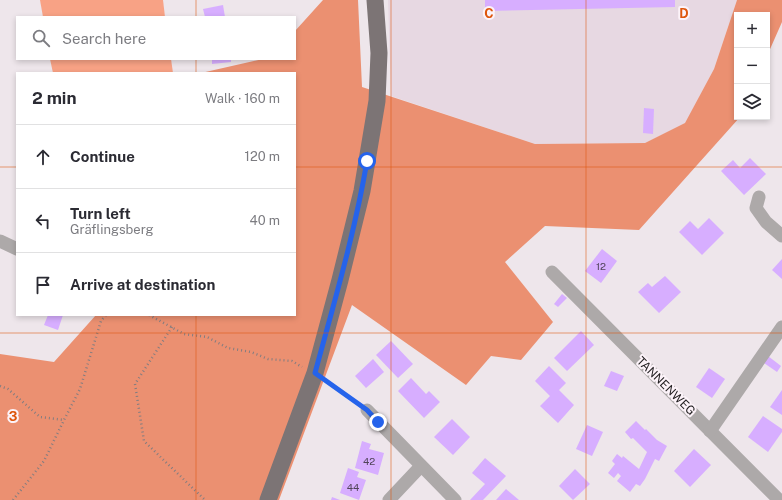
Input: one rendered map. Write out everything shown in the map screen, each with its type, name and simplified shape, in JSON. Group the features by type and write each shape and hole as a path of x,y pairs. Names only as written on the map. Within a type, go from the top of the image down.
{"main road":[{"path":"268,500 310,367 340,280 362,191 377,101 379,53 375,0"}],"street":[{"path":"760,197 756,208 766,222 782,236"},
{"path":"0,241 16,248"},
{"name":"TANNENWEG","path":"552,272 779,500"},
{"path":"710,431 782,327"},
{"path":"367,410 455,500"},
{"path":"389,500 421,466"}],"path":[{"path":"13,500 44,461 80,389 101,321 105,316"},
{"path":"151,316 184,334 207,337 228,348 251,352 268,359 292,361 304,368 310,367 367,410"},
{"path":"172,328 135,384 144,441 205,500"},
{"path":"0,386 8,389 40,417 64,420"}],"shaded area":[{"path":"40,0 163,0 165,16 43,16"},
{"path":"323,0 358,0 362,87 535,144 645,143 685,123 714,69 737,0 782,0 782,22 770,49 770,12 734,12 734,120 737,120 639,230 545,226 505,262 553,322 521,360 491,356 466,385 352,305 279,500 0,500 0,354 54,362 95,316 296,316 296,72 205,72 259,60 296,60 296,30"},
{"path":"388,0 737,0 714,69 685,124 645,143 535,144 391,96"},
{"path":"50,60 171,60 173,72 53,72"}],"building":[{"path":"485,0 675,0 675,7 485,11"},
{"path":"223,5 225,16 205,16 203,9"},
{"path":"212,60 231,60 231,62 212,64"},
{"path":"644,108 654,109 653,134 643,133"},
{"path":"750,158 766,174 744,195 721,171 733,160 740,168"},
{"path":"709,218 724,233 702,255 679,232 690,221 698,229"},
{"path":"602,249 617,261 601,283 585,271"},
{"path":"782,259 782,279 772,270"},
{"path":"665,276 681,292 659,313 638,292 648,283 652,287"},
{"path":"562,294 567,298 558,307 554,304"},
{"path":"48,316 63,316 58,330 44,325"},
{"path":"581,331 594,345 567,371 554,358"},
{"path":"391,341 413,364 398,378 376,355"},
{"path":"768,356 781,366 777,372 764,363"},
{"path":"373,359 384,372 366,388 355,376"},
{"path":"549,366 566,383 559,390 574,405 558,423 540,406 550,396 535,381"},
{"path":"709,368 725,379 712,398 696,387"},
{"path":"611,371 624,376 617,391 604,386"},
{"path":"411,378 426,394 429,391 440,402 424,418 398,391"},
{"path":"782,390 782,415 770,407"},
{"path":"763,416 782,429 782,432 768,452 748,437"},
{"path":"452,419 470,437 453,455 434,437"},
{"path":"636,421 657,440 667,446 659,461 655,459 640,486 636,484 630,492 617,481 621,476 618,473 614,478 608,473 615,464 612,461 617,454 622,458 623,456 639,469 647,452 625,432"},
{"path":"587,425 603,432 592,456 576,449"},
{"path":"362,441 371,444 369,449 384,453 378,475 355,468"},
{"path":"694,449 711,465 690,487 674,471"},
{"path":"485,458 506,476 483,500 470,500 485,484 472,473"},
{"path":"348,468 359,472 357,477 366,480 359,500 340,493"},
{"path":"575,469 590,484 573,500 559,486"},
{"path":"506,489 519,500 496,500"},
{"path":"332,497 340,500 331,500"}],"route":[{"path":"367,161 355,221 315,373 367,410 378,422"}]}
